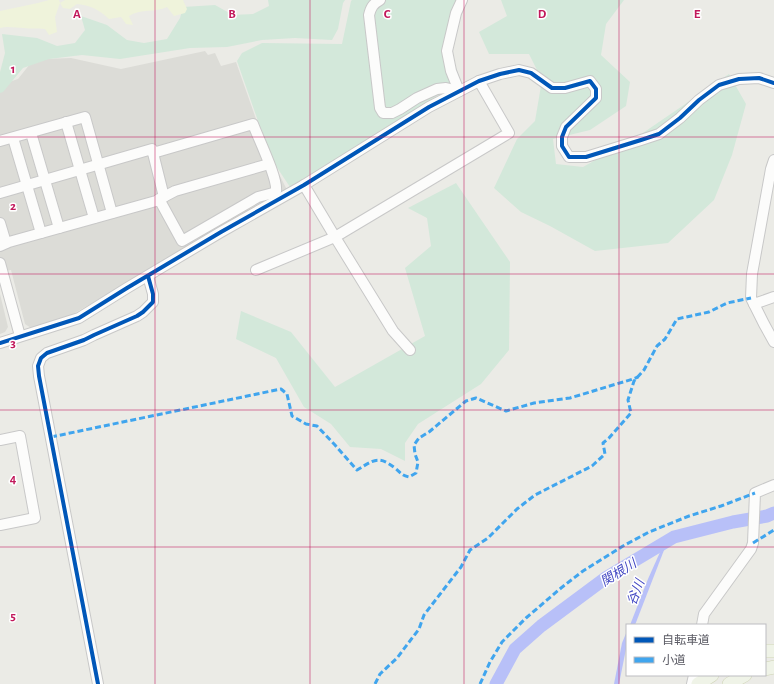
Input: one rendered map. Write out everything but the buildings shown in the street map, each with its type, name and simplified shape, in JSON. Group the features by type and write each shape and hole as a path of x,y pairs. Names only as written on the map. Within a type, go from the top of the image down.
{"main road":[{"path":"698,684 740,676"}],"street":[{"path":"380,0 372,6 369,15 380,108 383,113 392,113 417,98 437,89 446,88 459,91"},
{"path":"459,91 451,71 447,51 456,13 462,0"},
{"path":"0,343 79,318 221,232 304,185 429,107 479,81 519,70 531,73 552,88 565,88 590,82 596,89 596,98 566,127 562,137 562,146 569,157 586,157 659,134 719,85 739,79 759,78 774,83"},
{"path":"256,270 335,237 509,134 479,81"},
{"path":"0,141 85,117 112,213"},
{"path":"66,122 94,218"},
{"path":"0,193 152,149 162,198 182,241 258,197 276,191 277,187 253,124 153,153"},
{"path":"31,132 59,228"},
{"path":"13,138 41,233"},
{"path":"774,160 771,169 752,274 751,298 774,342"},
{"path":"0,223 3,245 162,198 175,192 269,164"},
{"path":"304,185 393,330 410,350"},
{"path":"0,263 20,336"},
{"path":"98,684 38,366 41,358 47,352 84,340 143,312 153,302 153,294 148,276"},
{"path":"754,304 774,297"},
{"path":"0,440 20,436 35,518 0,525"},
{"path":"702,624 704,614 751,549 753,540 755,493 774,485"}],"shaded area":[{"path":"268,0 345,0 343,3 338,29 332,40 295,38 262,40 227,47 190,48 120,59 82,55 49,59 23,68 3,92 0,93 0,72 5,53 2,34 37,38 57,46 75,43 85,30 81,16 107,25 127,40 144,43 167,39 180,18 183,7 215,5 233,15 253,14 269,6"},
{"path":"352,0 465,0 459,15 450,50 462,85 437,96 290,187 276,166 258,121 237,61 242,53 262,43 342,44"},
{"path":"501,0 624,0 606,24 601,55 630,82 626,106 590,130 553,139 556,164 583,167 640,135 729,74 746,104 732,155 714,200 668,243 595,251 521,212 494,188 517,139 535,121 542,80 529,54 489,54 479,32 507,16"},
{"path":"205,51 208,55 215,53 221,66 236,62 256,119 275,166 287,190 73,314 31,328 25,324 11,270 0,272 0,85 18,79 30,64 46,59 71,58 121,69"},
{"path":"456,183 510,262 509,350 481,384 418,424 405,443 405,461 381,449 350,447 331,424 304,407 276,358 236,339 241,311 291,332 335,387 425,336 405,268 431,246 427,218 408,208"},
{"path":"0,294 8,327 5,332 0,334"}],"sand":[{"path":"49,0 59,0 60,3 55,17 57,32 49,35 45,29 0,28 0,11"},
{"path":"65,0 183,0 187,9 185,13 174,16 167,7 158,10 139,12 129,16 133,25 126,24 121,17 109,19 98,10 91,7 77,4 70,9 63,8 60,3"}],"water":[{"path":"665,541 666,545 635,624 630,624"},
{"path":"626,633 626,649 619,684 614,684 622,643"},
{"path":"513,648 517,651 499,684 494,684 498,673"}],"waterway":[{"name":"関根川","path":"496,684 515,649 541,626 607,577 674,537 733,522 767,516 774,513"}],"marked path":[{"path":"375,684 380,674 397,658 419,629 424,615 461,567 470,550 488,538 517,509 535,495 592,466 605,454 603,443 631,413 628,400 634,381 644,370 657,346 665,339 677,319 709,312 727,303 751,298"},
{"path":"51,437 281,389 287,394 292,416 306,424 317,426 357,470 376,460 380,460 389,464 403,475 409,477 416,473 418,462 414,445 419,438 429,432 466,401 476,398 506,411 534,403 570,398 638,377"},
{"path":"480,684 490,662 502,642 526,618 583,571 649,532 689,516 755,493"},
{"path":"753,543 774,530"}],"cycle path":[{"path":"0,343 79,318 221,232 304,185 429,107 479,81 519,70 531,73 552,88 565,88 590,81 596,89 596,98 566,127 562,137 562,146 569,157 586,157 659,134 719,85 739,79 759,78 774,83"},
{"path":"98,684 38,366 41,358 47,353 84,340 143,312 153,302 153,294 148,276"}],"water label":[{"name":"谷川","path":"635,592"}]}
